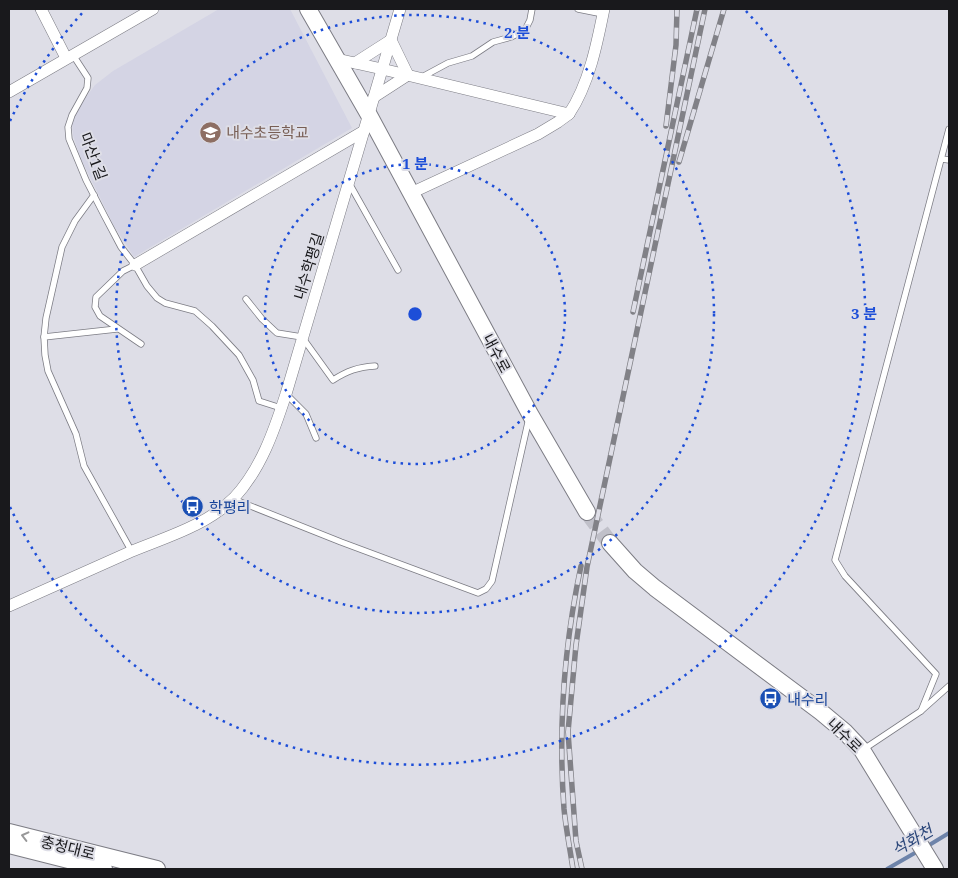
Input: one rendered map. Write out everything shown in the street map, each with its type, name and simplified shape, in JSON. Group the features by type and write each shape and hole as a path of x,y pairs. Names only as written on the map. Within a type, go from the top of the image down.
{"street":[{"path":"41,9 69,56"},
{"path":"9,92 153,9"},
{"name":"내수로","path":"308,9 369,115 530,414 587,512"},
{"name":"내수학평길","path":"9,606 205,520 232,499 253,473 263,455 286,394 400,9"},
{"path":"411,193 538,134 569,114 586,84 604,11"},
{"path":"356,63 391,40 408,75"},
{"path":"337,59 569,114"},
{"path":"374,97 408,75"},
{"path":"135,265 364,132"},
{"name":"내수로","path":"610,543 635,572 846,732 865,755 935,869"},
{"name":"충청대로","path":"9,832 157,869"},
{"name":"충청대로","path":"9,845 104,869"}],"lane":[{"path":"420,78 448,63 472,56 493,42 511,37 525,30 530,20 532,9"},
{"path":"578,9 604,11"},
{"name":"마산1길","path":"69,56 88,78 87,88 72,115 68,127 69,139 94,195 121,248 135,265"},
{"path":"921,711 936,674 845,576 835,560 949,129"},
{"path":"942,158 949,160"},
{"path":"349,183 398,270"},
{"path":"94,195 75,221 62,247 46,318 45,355 48,371 76,434 84,466 132,552"},
{"path":"141,344 100,316 95,307 96,297 122,271 135,265 147,286 157,298 165,303 195,311 239,355 253,380 259,401 281,408"},
{"path":"246,299 262,319 277,333 302,337 333,380 362,367 375,366"},
{"path":"44,338 117,329"},
{"path":"286,394 306,414 316,438"},
{"path":"232,499 478,593 486,589 492,581 530,414"},
{"path":"865,755 921,711 949,686"}],"shaded area":[{"name":"내수초등학교","path":"219,9 290,9 352,128 134,257 114,226 80,157 73,135 72,122 76,111 95,85 113,71"}],"waterway":[{"name":"석화천","path":"926,847 949,833"},
{"name":"석화천","path":"887,869 920,850"}],"tunnel":[{"path":"587,512 610,543"}],"railway":[{"path":"666,126 676,45 677,9"},
{"path":"633,312 697,9"},
{"path":"582,869 576,841 568,732 576,645 587,567 705,9"},
{"path":"679,162 724,9"},
{"path":"573,869 564,809 562,717 570,626 581,566"}],"place":[{"name":"내수초등학교","path":"210,132"},
{"name":"학평리","path":"193,507"},
{"name":"내수리","path":"771,699"}]}
